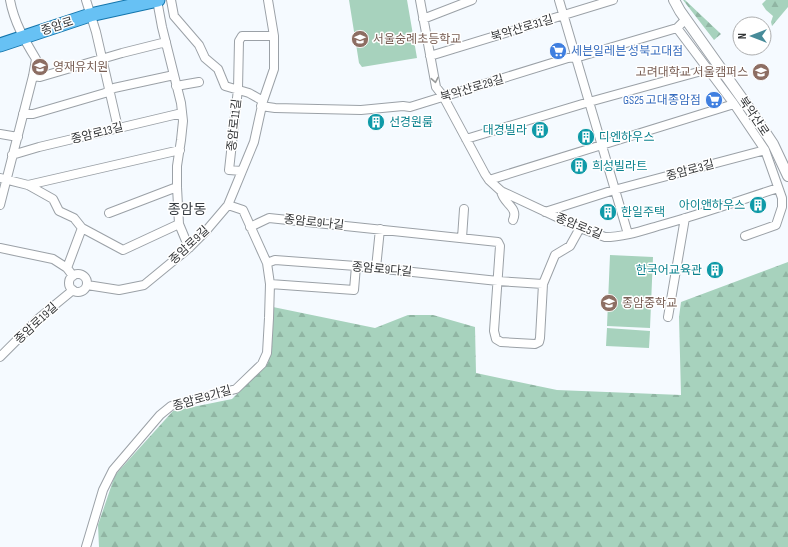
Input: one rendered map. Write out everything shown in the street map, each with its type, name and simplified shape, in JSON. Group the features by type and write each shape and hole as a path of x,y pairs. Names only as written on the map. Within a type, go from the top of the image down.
{"main road":[{"name":"종암로","path":"0,45 90,15 158,0"}],"street":[{"path":"0,205 3,179 18,137 36,59 23,37 12,12 10,0"},
{"path":"86,0 96,32 118,128"},
{"path":"158,0 182,113 183,121 177,166 177,187 179,224 189,248"},
{"name":"종암로11길","path":"171,0 174,16 199,45 205,58 218,69 226,86 238,89 230,170 242,171"},
{"name":"종암로9길","path":"87,285 119,290 144,285 189,248 228,206 254,142 262,104 274,69 274,36 268,0"},
{"name":"종암로5길","path":"420,0 436,87 443,96 489,180 501,191 580,228 605,237 628,234 685,218 778,188"},
{"path":"423,19 470,0"},
{"path":"559,0 628,234"},
{"name":"북악산로31길","path":"430,56 613,0"},
{"name":"북악산로","path":"674,0 773,144 788,176"},
{"path":"686,19 677,28 709,69 765,150 778,188 782,203 776,225 745,236"},
{"name":"북악산로29길","path":"262,104 275,108 361,110 404,106 410,107 677,28"},
{"path":"262,104 249,92 238,89 239,41 242,36 274,36"},
{"path":"33,76 40,77 166,42"},
{"path":"466,139 589,102 709,69"},
{"path":"23,114 33,114 105,93 114,88 174,75"},
{"path":"176,86 199,82"},
{"path":"489,180 734,104"},
{"name":"종암로13길","path":"12,155 39,147 182,113"},
{"path":"0,134 18,137"},
{"path":"28,185 180,150"},
{"name":"종암로3길","path":"544,212 614,190 765,150"},
{"path":"3,179 28,185 53,199 59,211 74,218 82,228 123,250 179,224"},
{"path":"109,213 177,187"},
{"name":"종암로5길","path":"501,191 503,197 515,212 513,220"},
{"name":"종암로9가길","path":"86,547 103,490 113,470 160,415 171,406 236,389 262,364 267,353 270,284 267,263 243,210 228,206"},
{"path":"462,238 464,209"},
{"name":"종암로9나길","path":"250,226 269,218 497,242 500,243 498,281"},
{"path":"668,317 685,218"},
{"path":"67,268 82,228"},
{"path":"498,281 494,331 496,339 501,342 535,344 539,342 543,284 555,255 570,246 580,228"},
{"path":"376,268 380,229"},
{"path":"0,248 53,259 67,268 73,276"},
{"name":"종암로9다길","path":"267,263 275,260 356,266 498,281 543,284"},
{"path":"270,284 354,290 356,266"},
{"path":"79,274 86,279 87,285 84,290 78,292 72,290 69,282 73,276 79,274"},
{"name":"종암로19길","path":"0,357 39,318 72,290"}],"green space":[{"path":"349,0 407,0 417,58 362,67 359,63"},
{"path":"683,0 685,0 721,34 714,40"},
{"path":"766,0 788,0 788,7 772,26 773,16 762,4"},
{"path":"610,255 653,257 650,328 607,326"},
{"path":"788,262 788,547 99,547 98,525 115,475 173,411 232,399 268,363 273,307 375,328 408,315 433,315 475,327 476,373 557,390 681,395 679,317 681,302"},
{"path":"607,328 650,331 649,348 606,346"}],"place":[{"name":"서울숭례초등학교","path":"360,39"},
{"name":"세븐일레븐 성북고대점","path":"558,51"},
{"name":"영재유치원","path":"40,67"},
{"name":"고려대학교 서울캠퍼스","path":"761,72"},
{"name":"GS25 고대종암점","path":"714,100"},
{"name":"선경원룸","path":"376,122"},
{"name":"대경빌라","path":"540,130"},
{"name":"디엔하우스","path":"586,137"},
{"name":"희성빌라트","path":"579,166"},
{"name":"아이앤하우스","path":"758,205"},
{"name":"한일주택","path":"608,212"},
{"name":"한국어교육관","path":"715,270"},
{"name":"종암중학교","path":"609,303"}],"district":[{"name":"종암동","path":"187,209"}]}
